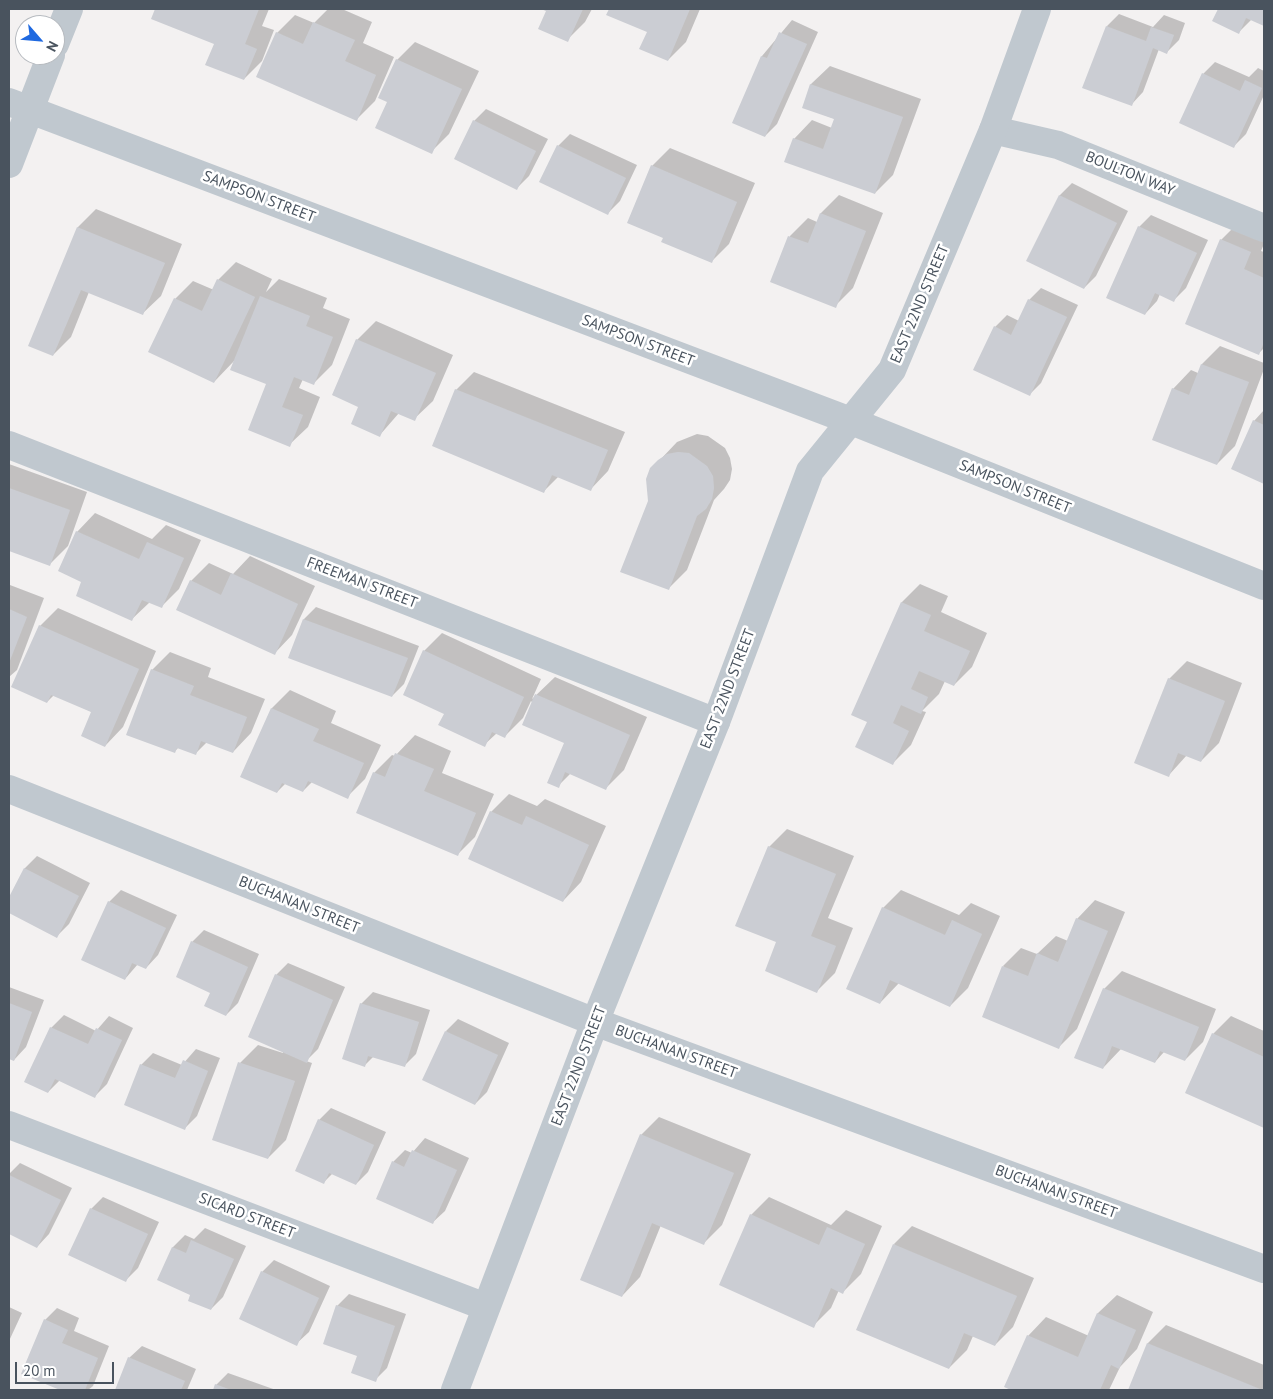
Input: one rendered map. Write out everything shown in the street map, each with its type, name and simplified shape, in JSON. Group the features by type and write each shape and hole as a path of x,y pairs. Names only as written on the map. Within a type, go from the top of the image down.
{"street":[{"name":"EAST 22ND STREET","path":"455,1390 595,1022 716,722 810,471 892,370 993,130 1037,9"},
{"path":"9,164 19,106 44,65"},
{"name":"SAMPSON STREET","path":"19,106 851,421 1264,586"},
{"name":"BOULTON WAY","path":"993,130 1058,145 1264,228"},
{"name":"FREEMAN STREET","path":"9,445 716,722"},
{"name":"BUCHANAN STREET","path":"9,790 595,1022 1264,1269"},
{"name":"SICARD STREET","path":"9,1125 486,1307"}],"building":[{"path":"155,9 259,9 245,44 257,49 244,80 205,65 214,44 151,19"},
{"path":"541,9 583,9 568,42 538,29 546,11"},
{"path":"609,9 690,9 668,61 639,49 647,32 606,15"},
{"path":"1218,9 1264,9 1264,26 1246,18 1239,34 1212,21"},
{"path":"313,22 355,40 345,61 376,75 357,121 256,77 276,32 303,44"},
{"path":"1106,26 1146,41 1151,27 1174,35 1167,54 1153,48 1132,106 1082,88"},
{"path":"779,32 807,44 765,137 732,123 761,56 767,58"},
{"path":"396,59 462,89 432,154 375,128 387,102 378,98"},
{"path":"1202,73 1240,91 1245,80 1262,88 1234,148 1179,123"},
{"path":"810,84 903,117 875,194 784,162 793,138 823,149 834,119 802,108"},
{"path":"473,120 536,151 517,190 454,159"},
{"path":"557,145 626,178 608,215 539,182"},
{"path":"651,165 737,202 712,263 661,242 663,238 627,223"},
{"path":"1059,195 1117,223 1084,289 1026,261"},
{"path":"820,213 866,231 836,308 770,282 788,236 808,243"},
{"path":"1138,226 1197,253 1174,302 1155,293 1145,315 1106,298"},
{"path":"77,227 165,263 143,315 81,290 53,356 28,346"},
{"path":"1220,239 1251,252 1244,269 1264,278 1264,342 1259,355 1185,324"},
{"path":"217,279 255,297 214,383 148,352 174,298 202,311"},
{"path":"260,296 310,316 306,326 333,337 314,385 294,377 282,407 303,415 290,447 248,430 266,384 230,370"},
{"path":"1028,299 1067,317 1030,396 973,370 994,326 1011,335"},
{"path":"356,339 436,373 415,421 391,411 380,437 351,424 358,407 332,395"},
{"path":"1201,364 1249,382 1217,465 1152,440 1172,388 1189,395"},
{"path":"455,389 608,450 591,491 552,475 544,493 432,446"},
{"path":"1253,420 1264,425 1264,484 1231,469"},
{"path":"689,453 707,466 713,476 714,488 712,499 706,509 697,516 669,590 620,572 648,501 646,479 650,468 667,454"},
{"path":"9,488 70,510 50,566 9,551"},
{"path":"76,531 139,559 147,542 184,558 162,608 142,600 132,621 76,596 81,582 58,571"},
{"path":"231,573 298,604 275,655 176,610 190,580 221,595"},
{"path":"901,602 931,615 924,631 970,651 954,686 919,671 911,689 928,697 921,714 901,705 893,723 909,731 893,765 855,747 867,722 851,715"},
{"path":"9,609 27,617 9,663"},
{"path":"303,619 408,658 392,697 288,658"},
{"path":"39,625 139,669 105,747 81,736 91,712 51,695 47,703 11,687"},
{"path":"423,650 524,697 505,738 492,732 485,747 438,725 444,714 403,695"},
{"path":"151,669 194,686 190,695 247,717 233,753 201,741 196,755 177,748 175,753 126,735"},
{"path":"1168,678 1225,701 1201,762 1178,753 1169,777 1134,763"},
{"path":"535,694 630,735 606,790 565,772 559,788 547,783 564,743 522,725"},
{"path":"271,708 319,729 313,741 364,763 348,799 308,781 303,792 282,783 277,793 240,777"},
{"path":"395,753 434,769 424,791 476,813 458,856 356,813 373,772 385,777"},
{"path":"490,811 522,825 526,816 589,845 563,902 468,859"},
{"path":"768,846 836,874 811,936 836,946 817,993 765,971 776,942 735,926"},
{"path":"24,868 79,896 57,938 9,913 9,897"},
{"path":"108,901 166,928 146,969 132,963 125,980 81,960"},
{"path":"882,907 945,935 952,920 982,934 950,1007 890,980 880,1004 846,989"},
{"path":"1076,918 1108,931 1059,1049 982,1017 1002,966 1028,976 1037,953 1058,962"},
{"path":"191,941 248,967 226,1016 204,1006 210,993 176,977"},
{"path":"275,974 333,1000 307,1063 248,1037"},
{"path":"1103,988 1199,1027 1185,1061 1160,1051 1155,1063 1112,1046 1103,1069 1074,1058"},
{"path":"9,1003 32,1012 14,1061 9,1059"},
{"path":"360,1003 419,1022 405,1067 368,1056 365,1067 342,1059"},
{"path":"50,1027 88,1044 96,1028 122,1040 95,1098 55,1079 48,1093 24,1082"},
{"path":"445,1031 498,1055 475,1105 422,1080"},
{"path":"1212,1033 1264,1057 1264,1128 1185,1093"},
{"path":"183,1060 208,1071 185,1130 124,1105 140,1064 175,1078"},
{"path":"238,1062 295,1081 268,1159 212,1140"},
{"path":"318,1119 374,1145 356,1185 329,1173 324,1184 295,1171"},
{"path":"640,1134 734,1173 704,1245 652,1223 622,1297 580,1280"},
{"path":"412,1150 457,1170 433,1224 376,1199 392,1161 404,1167"},
{"path":"9,1175 61,1200 37,1248 9,1234"},
{"path":"90,1208 148,1234 126,1282 68,1255"},
{"path":"750,1214 819,1245 827,1227 865,1244 843,1294 831,1288 814,1328 719,1285"},
{"path":"191,1240 234,1259 211,1310 188,1301 190,1295 157,1280 172,1247 186,1253"},
{"path":"893,1244 1017,1296 995,1346 964,1333 949,1369 856,1330"},
{"path":"261,1271 319,1298 297,1346 239,1319"},
{"path":"336,1305 395,1326 376,1382 351,1373 357,1356 323,1344"},
{"path":"1097,1313 1136,1330 1119,1369 1111,1365 1100,1390 1011,1390 1004,1387 1027,1335 1078,1357"},
{"path":"44,1319 68,1330 62,1343 98,1358 85,1390 60,1390 21,1374"},
{"path":"1147,1343 1260,1389 1260,1390 1128,1390"},
{"path":"128,1357 185,1381 181,1390 115,1390"},
{"path":"215,1384 231,1390 213,1390"}]}
